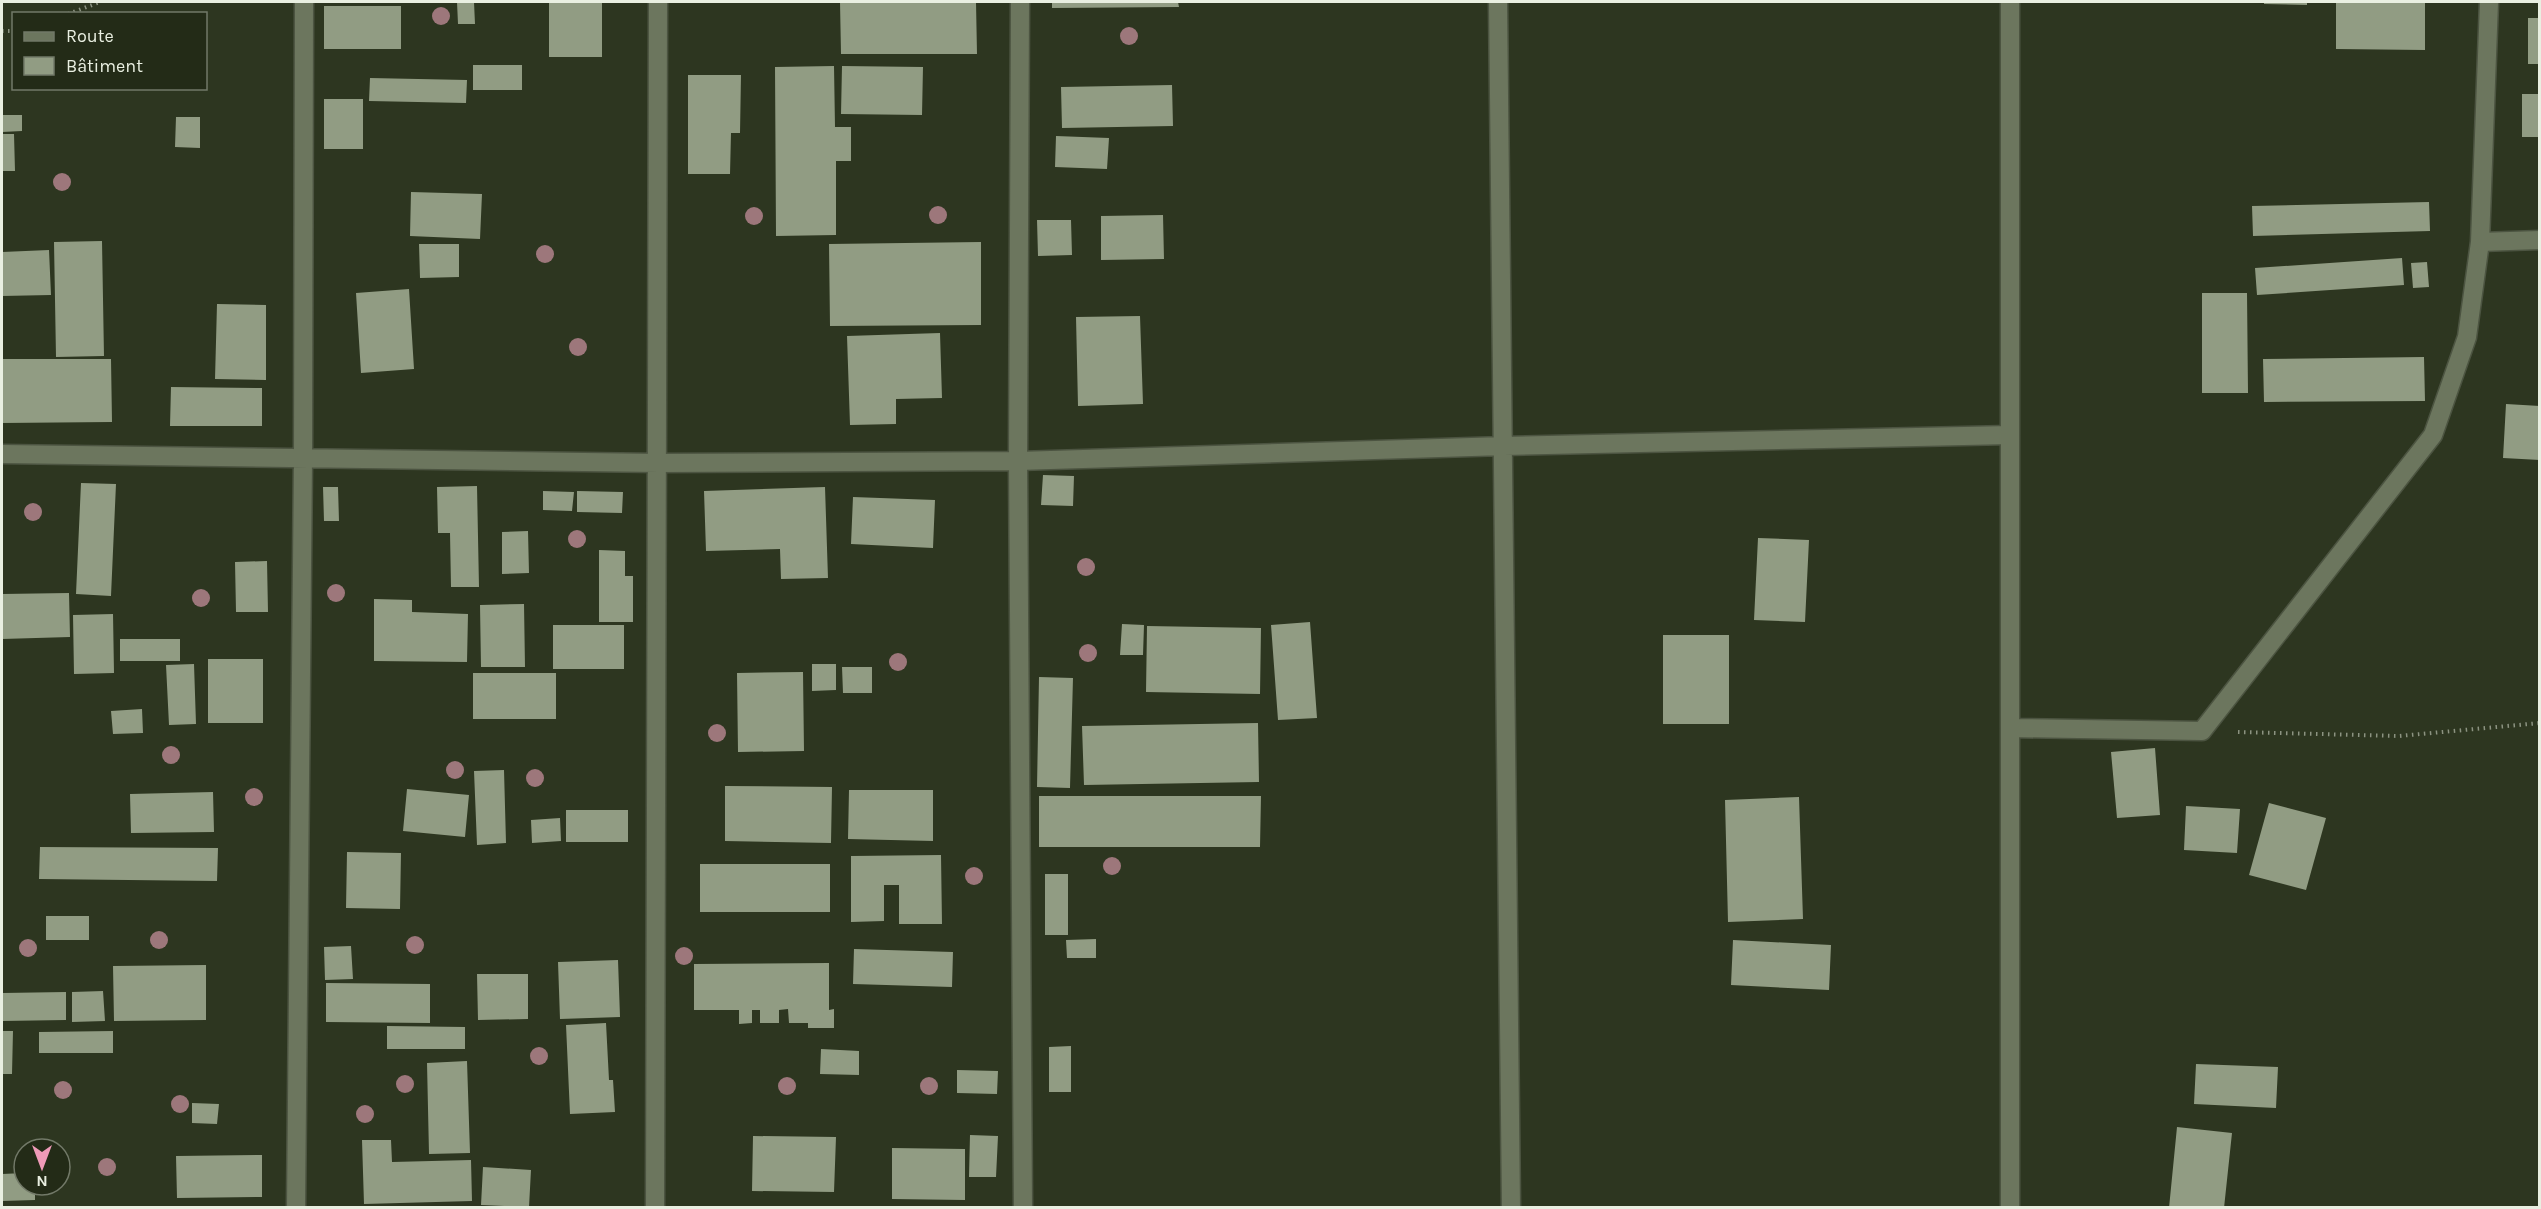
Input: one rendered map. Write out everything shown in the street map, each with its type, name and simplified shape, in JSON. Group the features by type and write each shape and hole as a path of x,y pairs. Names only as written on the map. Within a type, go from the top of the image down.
{"street":[{"path":"296,1208 303,459 304,2"},
{"path":"655,1208 659,464 658,2"},
{"path":"1020,2 1018,461 1023,1208"},
{"path":"1498,2 1511,1208"},
{"path":"2010,2 2010,1208"},
{"path":"2010,728 2202,731 2433,435 2467,337 2480,242 2489,2"},
{"path":"2480,242 2540,240"},
{"path":"2,454 659,464 1018,461 1504,446 2010,435"}],"path":[{"path":"73,12 100,2"},
{"path":"2202,731 2399,736 2540,723"}],"building":[{"path":"457,2 474,2 475,24 458,24"},
{"path":"549,2 602,2 602,57 549,57"},
{"path":"840,2 976,2 977,54 841,54"},
{"path":"1052,2 1178,2 1179,7 1052,8"},
{"path":"2264,2 2307,2 2307,5 2264,4"},
{"path":"2336,2 2425,2 2425,50 2336,49"},
{"path":"324,6 401,6 401,49 324,49"},
{"path":"2528,18 2540,18 2540,64 2528,64"},
{"path":"473,65 522,65 522,90 473,90"},
{"path":"834,66 835,127 851,127 851,161 836,161 836,235 776,236 775,67"},
{"path":"842,66 923,67 922,115 841,114"},
{"path":"688,75 741,75 740,133 731,133 730,174 688,174"},
{"path":"370,78 467,80 466,103 369,101"},
{"path":"1172,85 1173,126 1062,128 1061,87"},
{"path":"2522,94 2540,94 2540,137 2522,137"},
{"path":"324,99 363,99 363,149 324,149"},
{"path":"2,115 22,115 22,131 2,132"},
{"path":"176,117 200,117 200,148 175,147"},
{"path":"2,134 14,134 15,171 2,171"},
{"path":"1056,136 1109,138 1107,169 1055,167"},
{"path":"411,192 482,194 480,239 410,236"},
{"path":"2429,202 2430,231 2253,236 2252,206"},
{"path":"1163,215 1164,259 1101,260 1101,216"},
{"path":"1037,220 1071,220 1072,255 1038,256"},
{"path":"102,241 104,356 56,357 54,242"},
{"path":"981,242 981,325 830,326 829,244"},
{"path":"419,244 459,244 459,277 420,278"},
{"path":"49,250 51,295 2,296 2,252"},
{"path":"2402,258 2404,285 2257,295 2255,268"},
{"path":"2427,262 2429,287 2413,288 2411,263"},
{"path":"409,289 414,369 361,373 356,293"},
{"path":"2202,293 2247,293 2248,393 2202,393"},
{"path":"217,304 266,305 266,380 215,379"},
{"path":"1140,316 1143,404 1078,406 1076,317"},
{"path":"940,333 942,398 896,399 896,424 850,425 847,336"},
{"path":"2424,357 2425,401 2264,402 2263,359"},
{"path":"2,359 111,359 112,422 2,423"},
{"path":"171,387 262,388 262,426 170,426"},
{"path":"2506,404 2540,406 2540,460 2503,458"},
{"path":"1043,475 1074,476 1073,506 1041,505"},
{"path":"81,483 116,484 111,596 76,594"},
{"path":"477,486 479,587 451,587 450,533 438,533 437,487"},
{"path":"323,487 338,487 339,521 324,521"},
{"path":"825,487 828,578 781,579 780,549 706,551 704,491"},
{"path":"543,491 574,492 572,511 543,510"},
{"path":"577,491 623,492 622,513 577,512"},
{"path":"853,497 935,500 933,548 851,544"},
{"path":"528,531 529,573 502,574 502,532"},
{"path":"1758,538 1809,540 1805,622 1754,620"},
{"path":"599,550 625,551 625,576 633,576 633,622 599,622"},
{"path":"267,561 268,612 236,612 235,562"},
{"path":"69,593 70,637 2,639 2,594"},
{"path":"374,599 412,600 412,612 468,614 467,662 374,661"},
{"path":"524,604 525,667 481,667 480,605"},
{"path":"113,614 114,673 74,674 73,615"},
{"path":"1310,622 1317,718 1278,720 1271,625"},
{"path":"1122,624 1144,625 1143,655 1120,655"},
{"path":"553,625 624,625 624,669 553,669"},
{"path":"1147,626 1261,628 1260,694 1146,692"},
{"path":"1663,635 1729,635 1729,724 1663,724"},
{"path":"120,639 180,639 180,661 120,661"},
{"path":"208,659 263,659 263,723 208,723"},
{"path":"194,664 196,724 169,725 166,665"},
{"path":"812,664 836,664 836,690 812,691"},
{"path":"842,667 872,667 872,693 843,693"},
{"path":"803,672 804,751 738,752 737,673"},
{"path":"473,673 556,673 556,719 473,719"},
{"path":"1039,677 1073,678 1070,788 1037,787"},
{"path":"142,709 143,733 113,734 111,711"},
{"path":"1258,723 1259,782 1084,785 1082,726"},
{"path":"2155,748 2160,815 2117,818 2111,752"},
{"path":"504,770 506,843 477,845 474,771"},
{"path":"725,786 832,787 831,843 725,841"},
{"path":"407,789 469,795 465,837 403,831"},
{"path":"849,790 933,790 933,841 848,839"},
{"path":"213,792 214,832 131,833 130,794"},
{"path":"1039,796 1261,796 1260,847 1039,847"},
{"path":"1799,797 1803,919 1728,922 1725,800"},
{"path":"2269,803 2326,818 2306,890 2249,875"},
{"path":"2186,806 2240,809 2237,853 2184,850"},
{"path":"566,810 628,810 628,842 566,842"},
{"path":"560,818 561,841 532,843 531,820"},
{"path":"40,847 218,848 217,881 39,879"},
{"path":"347,852 401,853 400,909 346,908"},
{"path":"941,855 942,924 899,924 899,885 884,885 884,921 851,922 851,856"},
{"path":"700,864 830,864 830,912 700,912"},
{"path":"1045,874 1068,874 1068,935 1045,935"},
{"path":"46,916 89,916 89,940 46,940"},
{"path":"1096,939 1096,958 1067,958 1066,940"},
{"path":"1733,940 1831,945 1829,990 1731,985"},
{"path":"351,946 353,979 325,980 324,947"},
{"path":"854,949 953,952 952,987 853,984"},
{"path":"618,960 620,1017 560,1019 558,962"},
{"path":"829,963 829,1010 834,1009 834,1028 808,1028 808,1023 789,1023 788,1009 779,1010 779,1023 760,1023 760,1010 752,1010 752,1023 739,1024 739,1010 694,1010 694,964"},
{"path":"206,965 206,1020 114,1021 113,966"},
{"path":"477,974 528,974 528,1019 478,1020"},
{"path":"326,983 430,984 430,1023 326,1022"},
{"path":"103,991 105,1021 72,1022 72,992"},
{"path":"66,992 66,1020 2,1021 2,993"},
{"path":"606,1023 609,1080 613,1080 615,1112 570,1114 566,1025"},
{"path":"387,1026 465,1027 465,1049 387,1049"},
{"path":"2,1031 13,1031 12,1074 2,1074"},
{"path":"113,1031 113,1053 39,1053 39,1032"},
{"path":"1071,1046 1071,1092 1049,1092 1049,1047"},
{"path":"821,1049 859,1051 859,1075 820,1074"},
{"path":"467,1061 470,1153 429,1154 427,1063"},
{"path":"2196,1064 2278,1067 2276,1108 2194,1104"},
{"path":"957,1070 998,1071 997,1094 957,1093"},
{"path":"192,1103 219,1104 217,1124 192,1123"},
{"path":"2177,1127 2232,1133 2224,1208 2169,1208"},
{"path":"970,1135 998,1136 996,1177 969,1177"},
{"path":"753,1136 836,1137 834,1192 752,1191"},
{"path":"362,1140 391,1140 392,1162 471,1160 472,1201 364,1204"},
{"path":"892,1148 965,1149 965,1200 892,1199"},
{"path":"262,1155 262,1197 177,1198 176,1156"},
{"path":"483,1167 531,1170 529,1207 481,1205"},
{"path":"2,1174 12,1174 12,1197 35,1197 35,1200 2,1201"}]}
